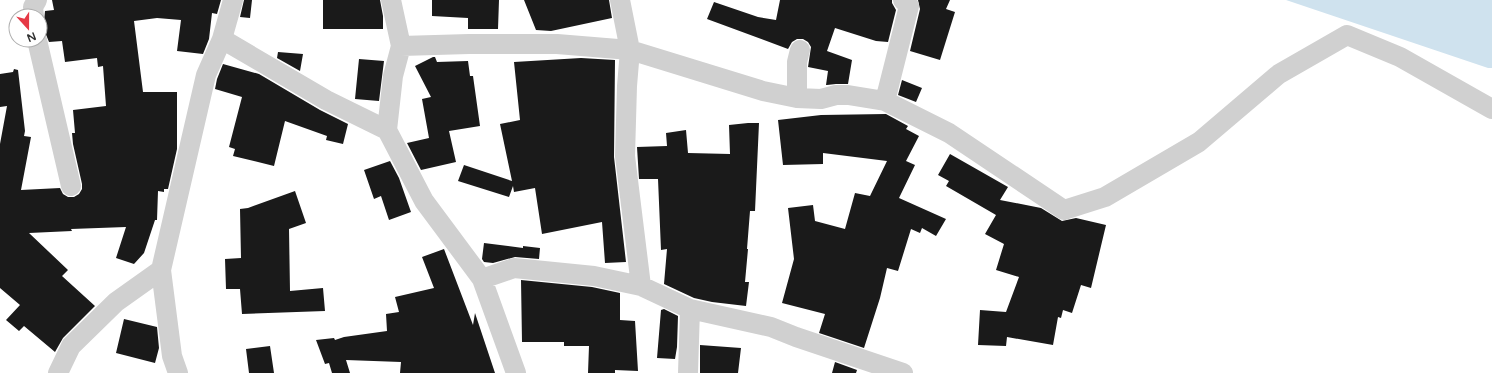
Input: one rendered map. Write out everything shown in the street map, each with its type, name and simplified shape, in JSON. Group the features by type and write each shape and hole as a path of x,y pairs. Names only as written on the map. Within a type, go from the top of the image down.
{"street":[{"path":"178,373 172,356 162,270 206,75 222,39 232,0"},
{"path":"386,130 393,76 401,46 391,0"},
{"path":"620,0 630,50 627,86 625,156 641,286"},
{"path":"885,101 909,6 903,0"},
{"path":"401,46 557,44 630,50 763,91 797,98 821,99 836,95 848,95 885,101 949,133 1064,210 1106,197 1199,142 1279,74 1347,35 1400,58 1492,109"},
{"path":"222,39 326,100 386,130 424,201 482,279 516,373"},
{"path":"38,48 71,186"},
{"path":"797,98 797,62 800,50"},
{"path":"482,279 514,268 594,276 641,286 690,309 771,327 796,337 903,373"},
{"path":"58,373 71,346 116,302 162,270"},
{"path":"688,373 690,309"}],"water":[{"path":"1286,0 1492,0 1492,68 1488,68"}],"building":[{"path":"52,0 221,0 217,14 212,13 209,39 203,54 177,51 181,20 157,18 134,21 143,92 177,92 177,149 168,189 164,189 164,192 158,191 157,220 155,220 144,253 134,264 116,258 126,227 71,229 72,231 29,233 68,270 62,276 95,306 63,338 55,352 24,326 19,331 6,320 20,305 0,288 0,144 7,106 0,107 0,74 13,72 14,69 18,70 25,131 24,136 31,137 21,190 60,188 63,194 68,197 74,197 79,194 82,189 82,184 73,144 72,133 75,133 73,110 106,106 103,66 98,67 97,58 65,62 62,41 49,42 48,11 54,10"},
{"path":"244,0 252,0 250,18 240,17"},
{"path":"323,0 380,0 383,16 383,29 323,29"},
{"path":"432,0 499,0 498,29 468,29 468,18 432,16"},
{"path":"524,0 609,0 612,18 551,31 536,30"},
{"path":"780,0 892,0 896,10 888,42 876,41 835,28 827,51 852,60 848,84 826,85 828,71 808,67 811,47 808,42 803,39 797,39 792,42 788,49 707,19 714,2 758,17 776,20"},
{"path":"918,0 950,0 946,9 955,12 940,60 910,51 920,9"},
{"path":"278,52 303,54 300,71 277,58"},
{"path":"435,57 437,62 468,61 470,76 473,76 480,126 449,131 456,162 421,170 407,143 429,138 422,99 431,97 415,66"},
{"path":"581,58 615,60 614,157 626,262 605,263 602,222 542,234 535,188 514,192 513,186 509,197 458,181 464,165 512,181 500,124 520,120 514,62"},
{"path":"359,59 384,61 379,101 355,99"},
{"path":"223,64 259,74 320,110 348,124 343,144 326,140 327,136 285,121 274,166 233,156 235,149 229,147 242,97 215,89"},
{"path":"902,80 922,88 916,102 898,95"},
{"path":"886,114 908,126 906,129 919,136 906,161 915,165 899,198 946,219 936,236 922,228 920,233 911,229 898,271 887,268 880,298 864,348 819,333 825,314 782,303 794,259 788,208 813,205 815,221 845,229 855,193 870,196 887,161 823,153 823,164 783,165 778,120 821,115"},
{"path":"759,123 755,211 750,211 747,249 745,282 749,282 746,306 712,302 694,298 664,284 667,249 661,250 658,179 639,179 637,147 667,146 666,133 686,130 688,153 730,154 729,125"},
{"path":"950,154 1008,187 1000,200 1041,208 1062,221 1076,218 1106,225 1091,288 1081,285 1072,313 1063,310 1061,318 1058,317 1053,345 1007,337 1006,346 978,345 980,310 1006,312 1019,277 996,270 1004,244 985,234 996,215 946,186 949,181 938,175"},
{"path":"390,161 399,178 411,212 389,220 381,196 374,199 364,170"},
{"path":"295,191 306,223 289,229 290,291 323,288 325,311 242,314 240,289 226,289 225,259 241,258 240,209 248,208"},
{"path":"484,243 523,248 523,246 540,248 539,259 515,257 493,263 484,262 482,259"},
{"path":"444,249 473,325 475,313 495,373 400,373 401,362 346,360 350,373 332,373 329,363 325,364 316,340 334,338 335,340 344,337 387,331 386,314 399,312 395,297 434,288 422,257"},
{"path":"521,280 592,287 620,293 620,320 635,321 638,371 615,370 615,373 588,373 589,346 564,346 564,342 522,342"},
{"path":"664,309 678,316 675,359 657,358 661,310"},
{"path":"124,319 157,327 159,348 155,363 116,353"},
{"path":"700,345 741,348 738,373 700,373"},
{"path":"270,346 274,373 249,373 246,349"},
{"path":"835,362 857,370 856,373 832,373"}]}
